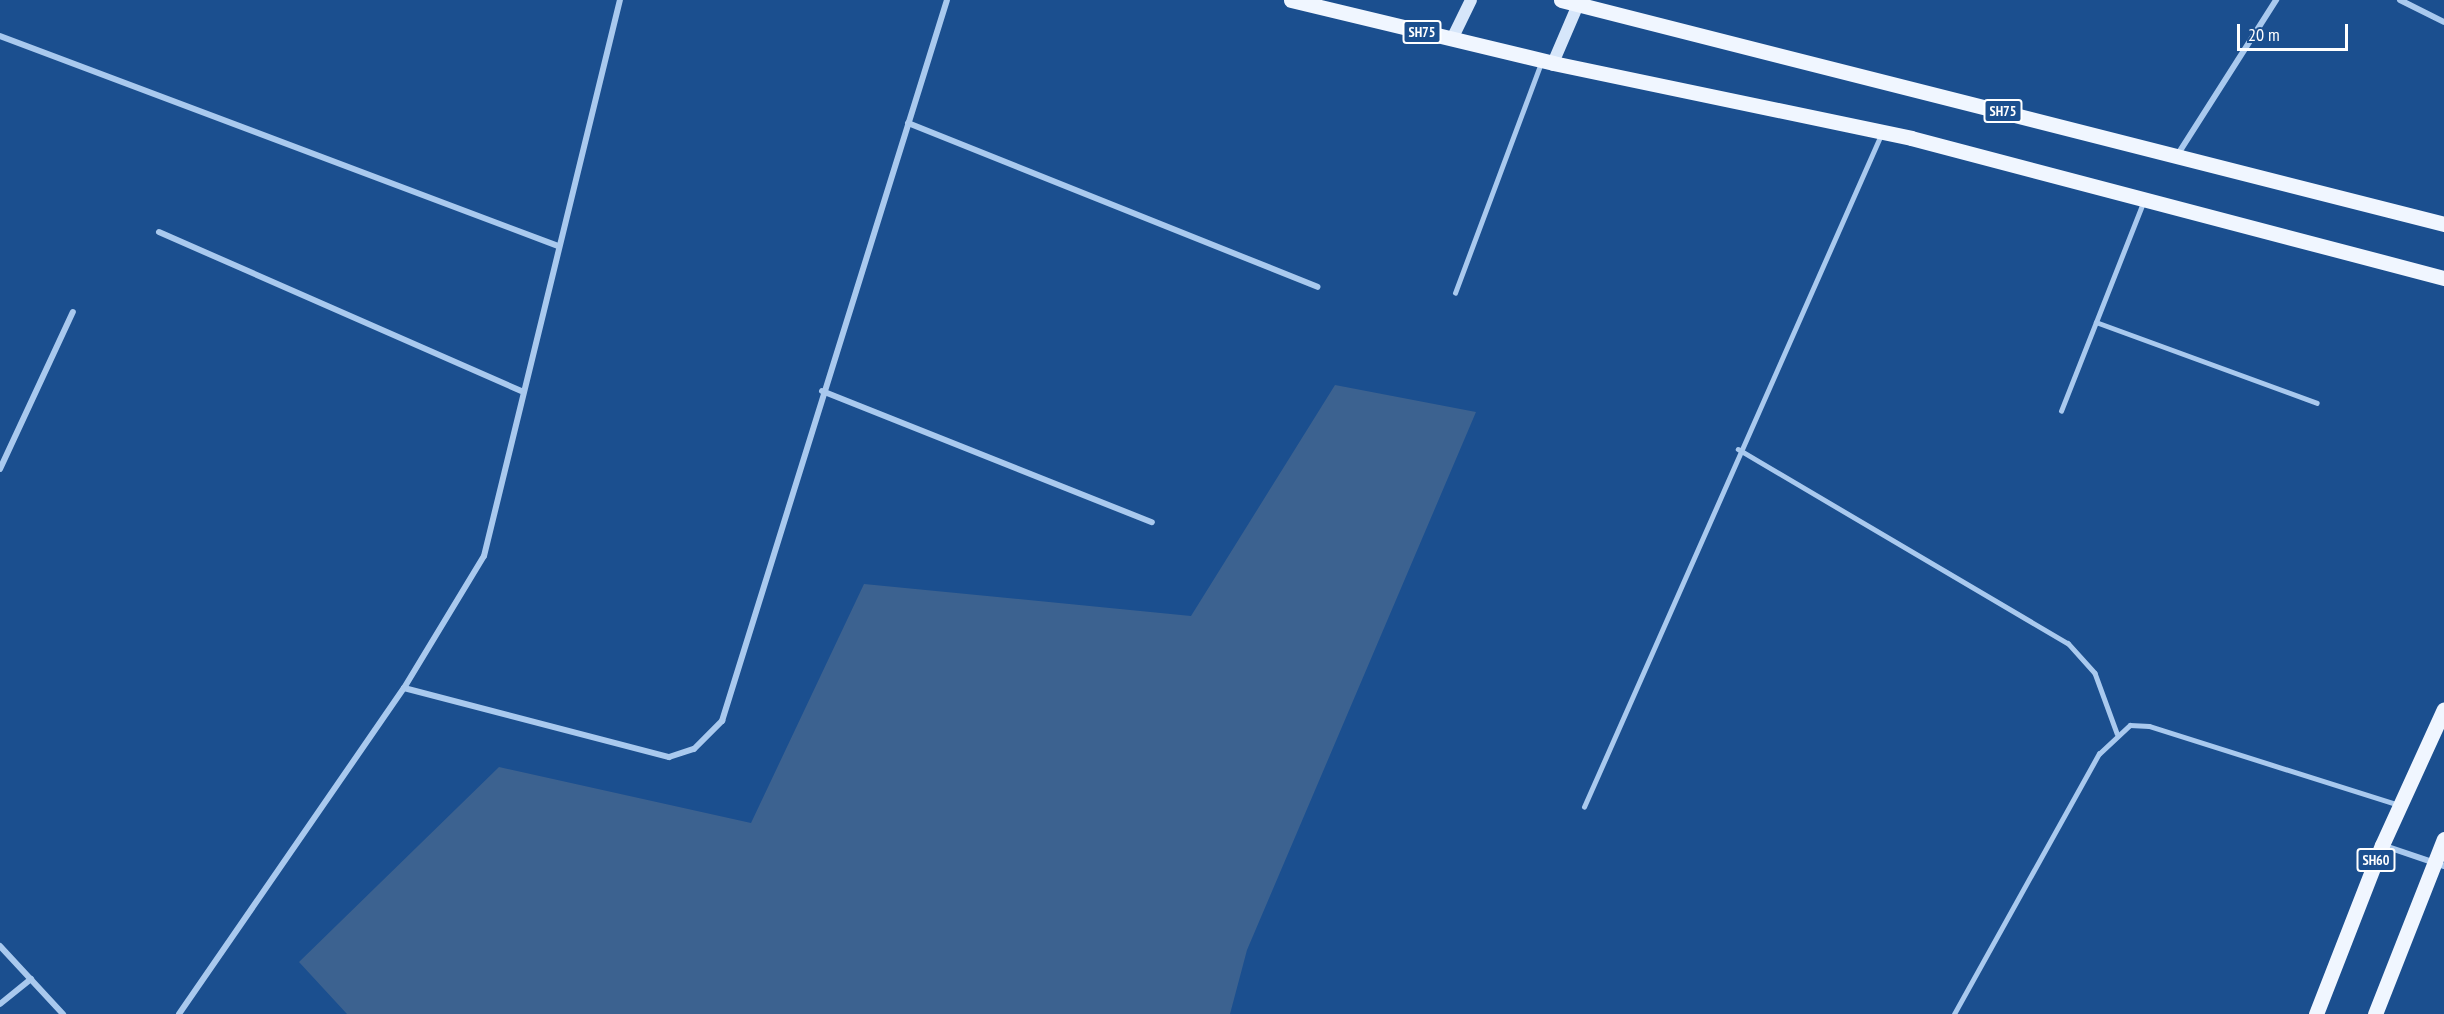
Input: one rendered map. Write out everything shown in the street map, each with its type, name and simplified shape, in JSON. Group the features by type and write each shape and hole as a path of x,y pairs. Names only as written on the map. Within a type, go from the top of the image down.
{"main road":[{"name":"SH75","path":"1291,0 1547,62 1882,132 2145,197 2444,278"},
{"path":"1452,39 1471,0"},
{"name":"SH75","path":"1561,0 1579,2 2444,224"},
{"path":"1547,62 1579,2"},
{"name":"SH60","path":"2316,1014 2382,845 2444,709"},
{"path":"2375,1014 2438,865 2444,839"}],"street":[{"path":"179,1014 404,688 484,556 522,391 620,0"},
{"path":"404,688 669,757 694,749 722,721 822,391 948,0"},
{"path":"2178,154 2276,0"},
{"path":"2400,0 2444,22"},
{"path":"0,36 558,246"},
{"path":"908,123 1317,287"},
{"path":"159,232 522,391"},
{"path":"0,469 73,312"},
{"path":"822,391 1152,522"},
{"path":"2382,845 2438,865"},
{"path":"0,946 63,1014"},
{"path":"0,1004 31,979"}],"lane":[{"path":"1455,293 1547,62"},
{"path":"1584,807 1738,449 1882,132"},
{"path":"2061,411 2145,197"},
{"path":"2096,322 2318,403"},
{"path":"1738,449 2068,643 2095,673 2117,733"},
{"path":"1953,1014 2099,754 2117,733 2130,725 2149,726 2400,804"}],"water":[{"path":"1335,385 1476,412 1247,950 1230,1014 347,1014 299,962 499,767 751,823 864,584 1191,616"}]}
